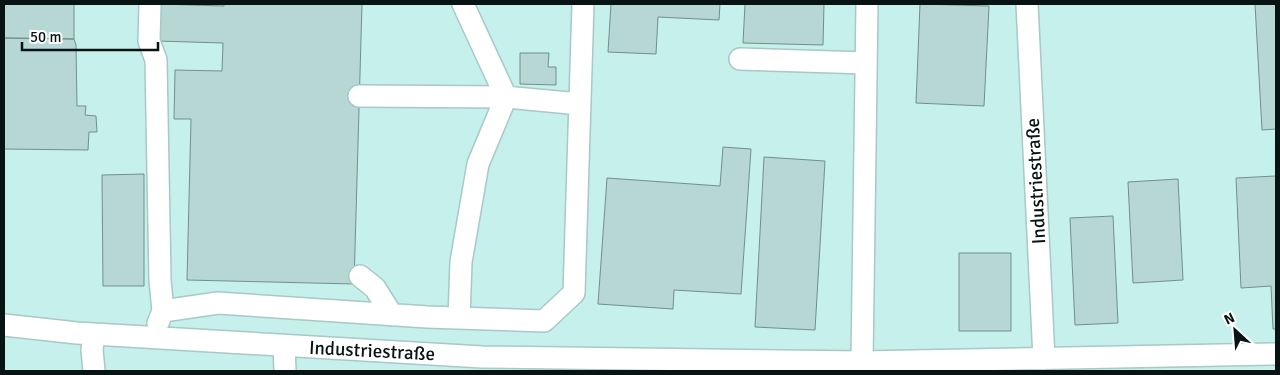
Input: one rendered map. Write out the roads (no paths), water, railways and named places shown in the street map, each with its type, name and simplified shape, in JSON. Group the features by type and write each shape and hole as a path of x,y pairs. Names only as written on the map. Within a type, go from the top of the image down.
{"street":[{"path":"150,4 149,41 156,60 160,280 163,311 152,337"},
{"path":"459,318 461,262 478,164 506,97 463,4"},
{"path":"163,311 218,304 392,315 544,321 574,293 583,4"},
{"path":"862,362 866,4"},
{"name":"Industriestraße","path":"1027,4 1044,358"},
{"path":"740,59 866,63"},
{"path":"359,96 506,97 580,104"},
{"path":"360,276 376,288 392,315"},
{"name":"Industriestraße","path":"4,325 94,334 482,357 567,364 862,362 1276,354"},
{"path":"94,334 92,350 94,371"},
{"path":"284,345 285,371"}]}
